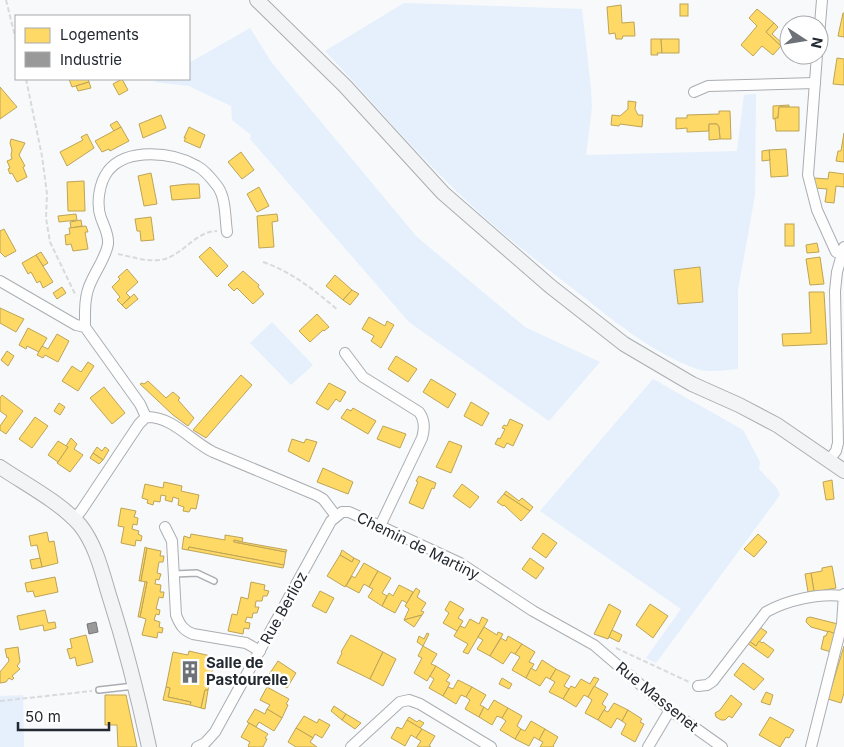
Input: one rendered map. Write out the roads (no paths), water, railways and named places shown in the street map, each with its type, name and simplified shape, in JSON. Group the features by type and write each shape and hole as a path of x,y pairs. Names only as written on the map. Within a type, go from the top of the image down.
{"street":[{"path":"257,0 345,86 444,193 550,286 624,344 692,384 739,405 777,425 844,471"},
{"path":"821,15 822,0"},
{"path":"816,65 808,174 817,210 826,232 836,252 843,250 835,291 839,432 836,450 829,460"},
{"path":"694,92 708,86 815,83"},
{"path":"74,518 81,511 138,424 146,417 140,404 85,327 86,298 90,283 106,251 108,238 99,208 102,183 115,163 127,158 142,155 161,156 186,161 198,166 219,189 224,204 227,232"},
{"path":"0,281 76,325 85,327"},
{"path":"345,352 363,377 419,412 423,418 424,432 422,438 380,526"},
{"name":"Chemin de Martiny","path":"146,417 155,416 165,420 200,446 316,495 323,499 336,516 342,512 349,512 460,563 533,611 594,645"},
{"path":"0,466 74,518 82,528 98,559 135,686 148,747"},
{"name":"Rue Berlioz","path":"202,746 215,732 331,521 336,516"},
{"path":"165,527 172,541 176,615 179,624 185,631 193,634 246,643 260,651"},
{"path":"698,686 706,685 713,681 766,612 776,607 812,597 844,595 842,624 811,747"},
{"name":"Rue Massenet","path":"594,645 670,710 722,747"},
{"path":"350,747 400,702 409,700 420,704 491,747"},
{"path":"648,747 670,710"}],"lane":[{"path":"174,574 198,573 214,581"},
{"path":"99,690 135,686"}],"place":[{"name":"Salle de Pastourelle","path":"190,672"}]}
